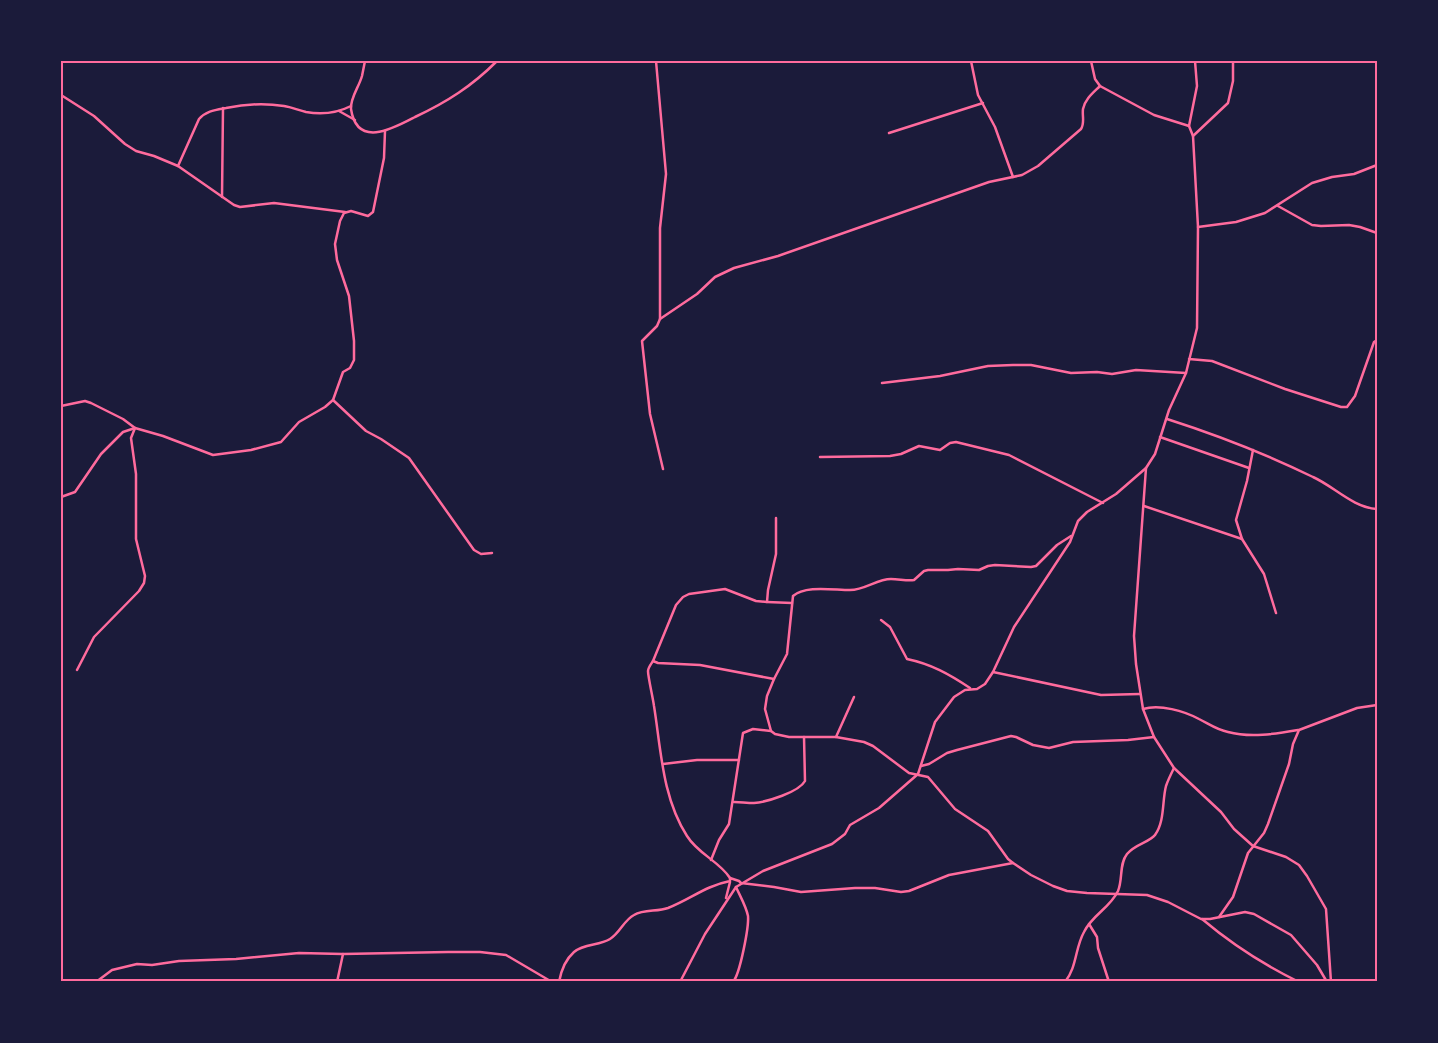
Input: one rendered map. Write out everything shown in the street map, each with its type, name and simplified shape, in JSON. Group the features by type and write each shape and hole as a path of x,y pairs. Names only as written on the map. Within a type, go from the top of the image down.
{"street":[{"path":"365,61 362,76 351,106 358,127 372,133 385,131 444,103 482,77 498,61"},
{"path":"656,61 666,174 660,228 660,320 657,326 642,340 650,414 662,469"},
{"path":"971,61 978,95 996,127 1013,177"},
{"path":"1091,61 1095,79 1100,86 1154,115 1189,126"},
{"path":"680,982 705,934 736,887 763,871 832,844 845,834 850,825 879,808 918,774 935,722 954,697 965,690 981,687 993,672 1014,627 1070,542 1078,522 1087,512 1116,494 1146,468 1155,454 1186,374 1198,328 1198,227 1192,136 1189,126 1196,94 1195,61"},
{"path":"1192,136 1228,103 1233,82 1233,61"},
{"path":"660,320 697,294 716,277 734,268 778,256 989,182 1022,175 1038,166 1081,129 1086,100 1100,86"},
{"path":"61,95 94,116 125,144 136,151 178,166 234,205 240,207 274,203 346,212 351,211 368,216 374,212 384,158 385,131"},
{"path":"889,133 983,103"},
{"path":"178,166 199,119 204,114 246,104 284,106 310,112 326,113 339,111 351,106"},
{"path":"222,197 223,108"},
{"path":"339,111 355,120"},
{"path":"1198,227 1236,222 1265,213 1312,183 1354,174 1377,165"},
{"path":"1278,206 1312,225 1360,226 1377,233"},
{"path":"61,406 85,401 122,419 135,428 213,455 251,450 281,442 299,422 325,407 333,400 343,372 350,368 354,360 349,296 339,269 335,244 341,217 346,212"},
{"path":"1190,359 1212,361 1284,389 1341,407 1347,407 1355,396 1374,342 1377,340"},
{"path":"882,383 940,376 988,366 1013,365 1031,365 1071,374 1097,372 1112,374 1136,370 1186,374"},
{"path":"333,400 366,432 381,439 409,458 474,550 481,554 492,552"},
{"path":"1167,419 1253,450 1321,480 1366,508 1377,509"},
{"path":"61,497 75,492 101,454 123,432 135,428"},
{"path":"77,670 94,637 139,591 144,583 144,570 136,540 136,474 131,438 135,428"},
{"path":"1160,437 1249,468"},
{"path":"820,457 890,456 901,454 919,446 940,450 950,443 964,443 1009,455 1103,502"},
{"path":"1253,450 1236,520 1242,539 1264,574 1276,613"},
{"path":"1146,468 1134,636 1143,709 1154,736 1174,768 1221,812 1234,829 1252,846 1286,857 1299,865 1326,909 1332,982"},
{"path":"1143,506 1242,539"},
{"path":"767,602 776,554 776,518"},
{"path":"771,731 765,709 767,696 787,654 793,596 797,592 806,590 863,589 889,579 914,580 924,571 928,570 979,570 996,565 1031,567 1039,563 1057,545 1071,536"},
{"path":"725,902 730,880 723,868 694,846 686,834 672,804 657,738 656,715 648,672 676,605 688,594 725,589 756,601 792,603"},
{"path":"881,620 890,627 907,660 934,666 954,676 971,688"},
{"path":"653,661 658,663 700,665 774,679"},
{"path":"993,672 1101,695 1140,694"},
{"path":"836,737 854,697"},
{"path":"1143,709 1158,706 1182,712 1201,720 1213,728 1247,735 1278,734 1299,730 1357,708 1377,705"},
{"path":"711,860 719,840 729,824 734,802 743,733 753,729 771,731 775,734 789,737 836,737 864,742 873,746 909,772 925,775 931,779 954,809 988,831 1008,859 1031,875 1053,886 1067,890 1116,894 1137,893 1156,897 1201,919 1230,943 1266,966 1299,982"},
{"path":"1218,918 1233,897 1252,846 1264,833 1268,824 1299,730"},
{"path":"921,766 929,764 947,753 1011,736 1033,745 1049,748 1073,742 1128,740 1154,736"},
{"path":"734,802 755,803 784,795 802,787 805,781 804,737"},
{"path":"664,764 697,760 739,760"},
{"path":"1065,982 1073,970 1080,939 1089,924 1116,894 1126,855 1132,848 1152,838 1157,831 1166,787 1174,768"},
{"path":"559,982 564,965 574,952 584,946 610,939 619,932 633,915 666,909 702,890 730,880 740,880 741,883 801,892 875,888 900,892 910,891 949,875 1013,863"},
{"path":"733,982 740,966 748,919 736,887"},
{"path":"1201,919 1218,918 1245,912 1254,914 1298,941 1317,965 1327,982"},
{"path":"1089,924 1097,936 1098,948 1109,982"},
{"path":"96,982 112,970 137,964 152,965 179,961 236,959 300,953 386,952 498,953 506,955 552,982"},
{"path":"337,982 343,954"}]}
